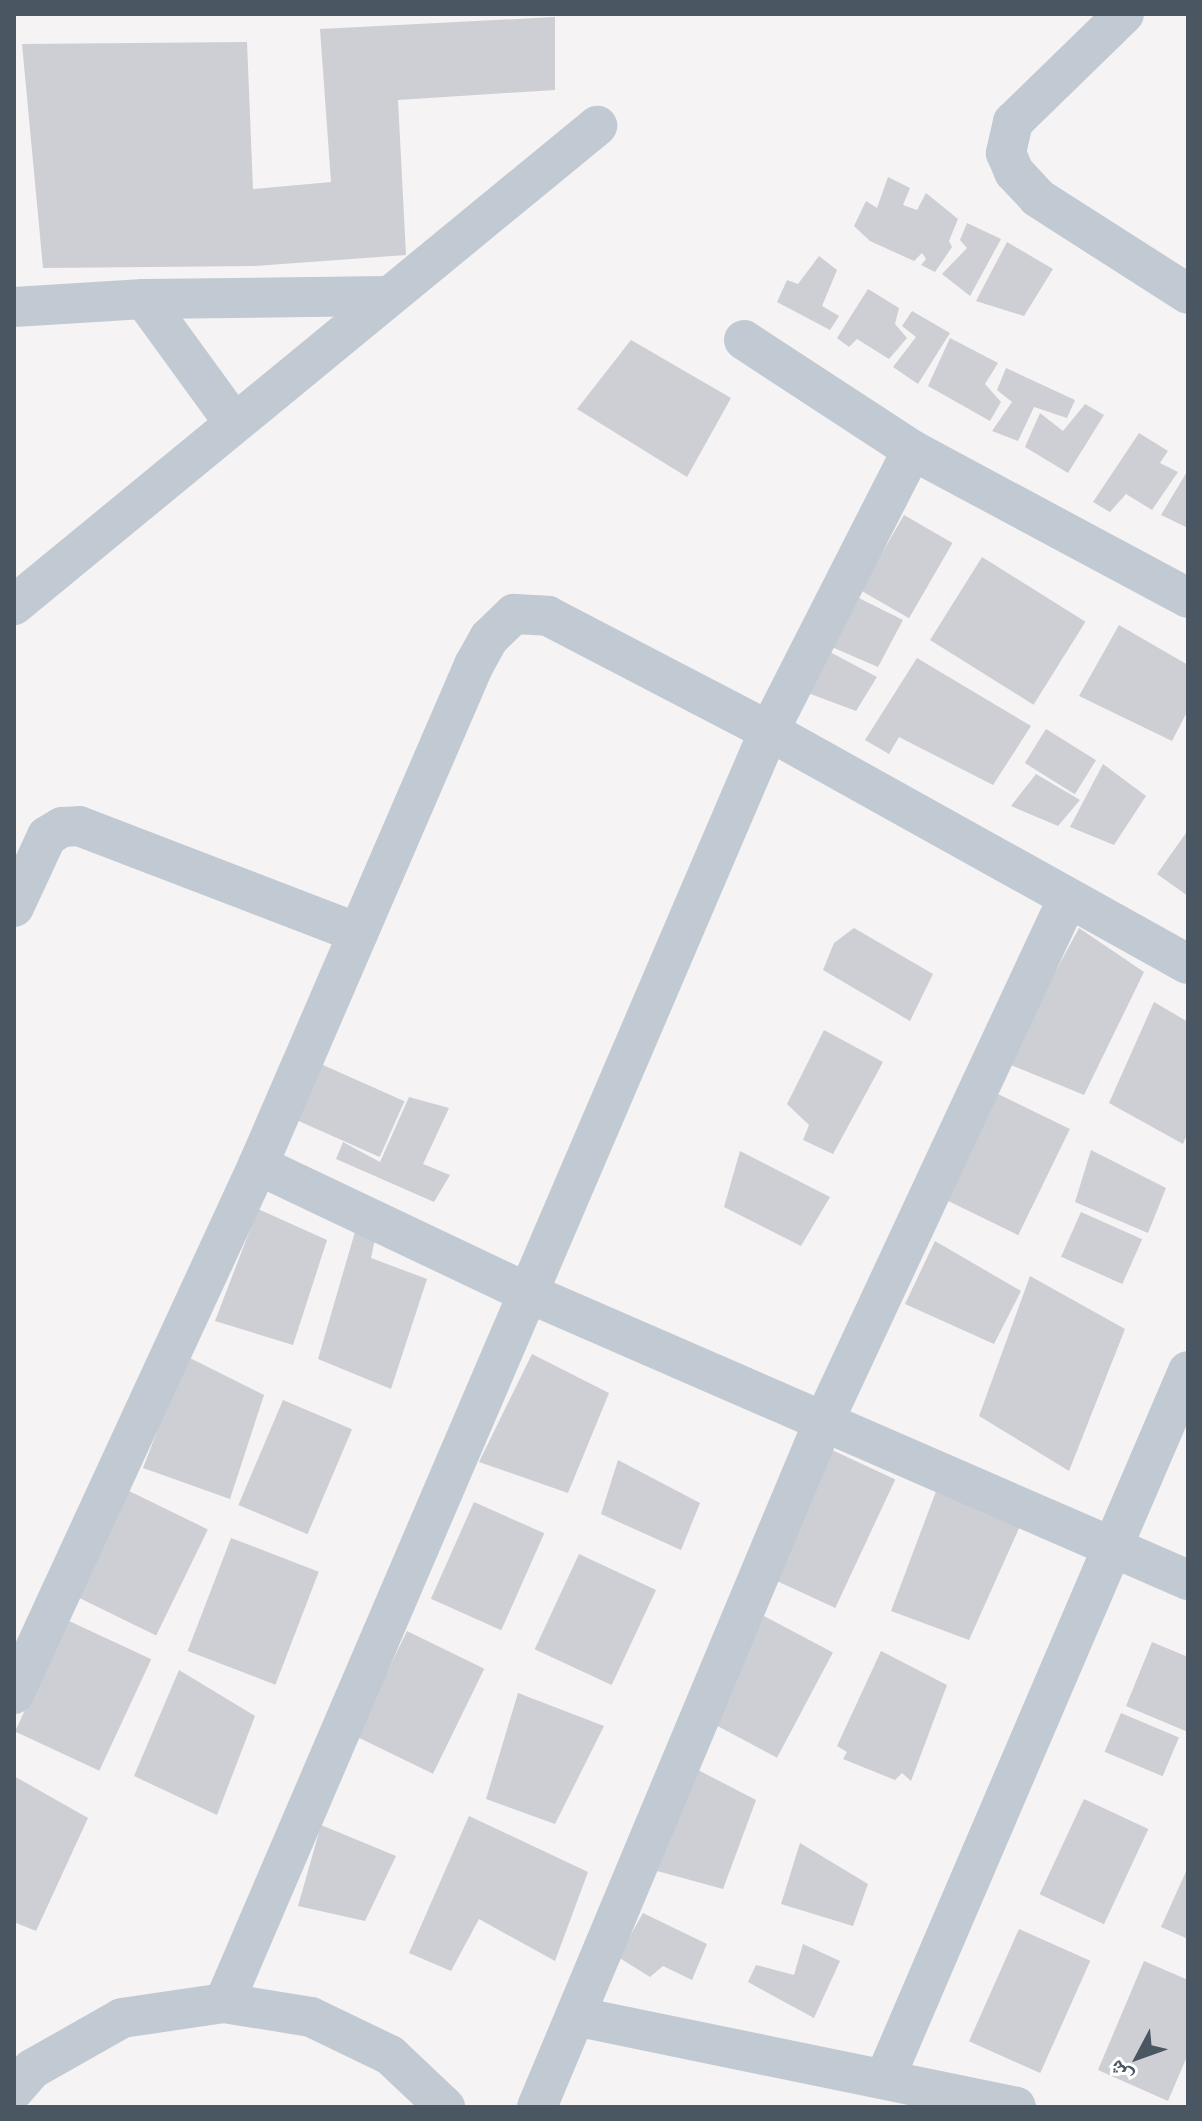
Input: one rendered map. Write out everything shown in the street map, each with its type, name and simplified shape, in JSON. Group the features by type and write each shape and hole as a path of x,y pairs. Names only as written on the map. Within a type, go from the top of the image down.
{"street":[{"path":"1124,14 1013,122 1006,153 1014,172 1038,198 1188,294"},
{"path":"14,605 597,126"},
{"path":"14,307 144,299 388,296"},
{"path":"144,299 234,423"},
{"path":"744,340 912,450 1188,598"},
{"path":"224,2003 769,731 912,450"},
{"path":"14,1694 258,1165 474,665 489,638 514,614 548,616 769,731 1067,900 1188,964"},
{"path":"14,907 47,836 62,827 79,826 358,933"},
{"path":"537,2107 579,2017 823,1423 1067,900"},
{"path":"258,1165 528,1293 1188,1580"},
{"path":"885,2078 1188,1371"},
{"path":"14,2090 32,2069 122,2018 224,2003 311,2017 390,2055 445,2107"},
{"path":"579,2017 1016,2107"}],"building":[{"path":"555,17 555,90 398,100 406,255 255,266 43,268 22,44 247,42 253,189 331,182 320,29"},
{"path":"888,177 910,188 903,205 917,210 926,193 958,219 949,241 952,247 935,272 921,265 926,259 922,253 914,261 870,241 854,226 866,201 877,208"},
{"path":"967,223 1001,239 970,296 942,274 967,248 960,240"},
{"path":"1007,242 1053,269 1024,316 976,301"},
{"path":"819,256 837,270 822,306 839,316 830,330 777,302 787,280 798,284"},
{"path":"868,289 899,308 895,324 907,338 889,359 857,339 849,347 837,338"},
{"path":"912,311 950,333 918,384 893,367 916,337 902,326"},
{"path":"950,338 998,363 985,384 1001,402 990,421 928,386"},
{"path":"631,340 731,398 687,477 577,409"},
{"path":"1006,368 1075,400 1067,418 1034,407 1018,441 992,431 1012,402 997,390"},
{"path":"1085,404 1104,415 1068,473 1025,447 1040,413 1063,431"},
{"path":"1139,433 1168,451 1160,463 1178,472 1152,510 1126,494 1110,512 1093,502"},
{"path":"1188,470 1188,528 1161,515"},
{"path":"904,515 952,543 909,618 860,590"},
{"path":"982,557 1085,622 1034,705 930,640"},
{"path":"857,597 903,620 878,667 827,645"},
{"path":"1119,625 1188,665 1188,710 1172,741 1079,696"},
{"path":"830,652 877,677 856,711 808,693"},
{"path":"917,658 1031,726 993,785 899,737 889,754 865,740"},
{"path":"1046,729 1096,760 1075,794 1025,763"},
{"path":"1103,764 1146,796 1114,845 1070,827"},
{"path":"1036,774 1080,800 1058,826 1011,806"},
{"path":"1188,830 1188,896 1157,874"},
{"path":"854,928 933,974 910,1021 823,970 834,943"},
{"path":"1079,928 1144,972 1084,1095 1006,1063"},
{"path":"1154,1002 1188,1022 1188,1132 1183,1144 1109,1103"},
{"path":"824,1030 883,1062 833,1154 803,1140 809,1125 787,1104"},
{"path":"314,1061 404,1101 380,1157 289,1117"},
{"path":"998,1094 1070,1129 1018,1235 946,1200"},
{"path":"409,1097 449,1108 423,1164 450,1175 434,1202 336,1159 343,1142 380,1162"},
{"path":"1091,1150 1166,1188 1148,1233 1075,1202"},
{"path":"740,1151 830,1197 801,1246 724,1207"},
{"path":"258,1209 327,1240 293,1345 215,1321"},
{"path":"1081,1212 1142,1239 1122,1284 1061,1257"},
{"path":"357,1225 376,1234 371,1258 427,1279 391,1389 318,1359"},
{"path":"935,1241 1021,1291 994,1344 905,1304"},
{"path":"1030,1276 1125,1329 1069,1471 979,1416"},
{"path":"532,1354 609,1393 568,1493 479,1462"},
{"path":"186,1356 264,1395 230,1499 143,1468"},
{"path":"283,1400 352,1429 307,1534 238,1505"},
{"path":"830,1449 895,1479 835,1608 770,1578"},
{"path":"618,1460 700,1503 681,1550 601,1514"},
{"path":"938,1486 1020,1526 969,1640 891,1611"},
{"path":"127,1490 208,1529 156,1636 75,1596"},
{"path":"474,1502 544,1533 501,1630 431,1599"},
{"path":"231,1538 319,1572 275,1685 188,1651"},
{"path":"579,1554 656,1590 612,1685 535,1649"},
{"path":"764,1616 833,1653 777,1758 708,1721"},
{"path":"67,1620 151,1659 99,1771 15,1731"},
{"path":"407,1631 484,1669 433,1774 356,1736"},
{"path":"1152,1642 1188,1657 1188,1732 1126,1706"},
{"path":"881,1651 947,1685 911,1781 902,1773 895,1780 843,1759 847,1752 837,1746"},
{"path":"179,1670 255,1716 217,1815 134,1776"},
{"path":"518,1693 604,1726 555,1824 486,1799"},
{"path":"1121,1713 1179,1738 1163,1776 1105,1752"},
{"path":"698,1770 756,1800 723,1889 657,1871"},
{"path":"14,1776 88,1818 36,1931 14,1922"},
{"path":"1084,1799 1148,1829 1104,1924 1040,1894"},
{"path":"469,1816 588,1872 555,1961 479,1919 451,1971 409,1953"},
{"path":"321,1825 396,1856 365,1921 298,1906"},
{"path":"800,1843 868,1884 853,1926 781,1904"},
{"path":"1188,1867 1188,1939 1161,1927"},
{"path":"643,1913 707,1944 692,1980 663,1966 650,1977 618,1957"},
{"path":"1019,1929 1090,1961 1040,2073 969,2041"},
{"path":"803,1944 840,1961 814,2018 748,1982 756,1965 794,1975"},
{"path":"1144,1961 1188,1980 1188,2054 1168,2101 1098,2070"}]}
